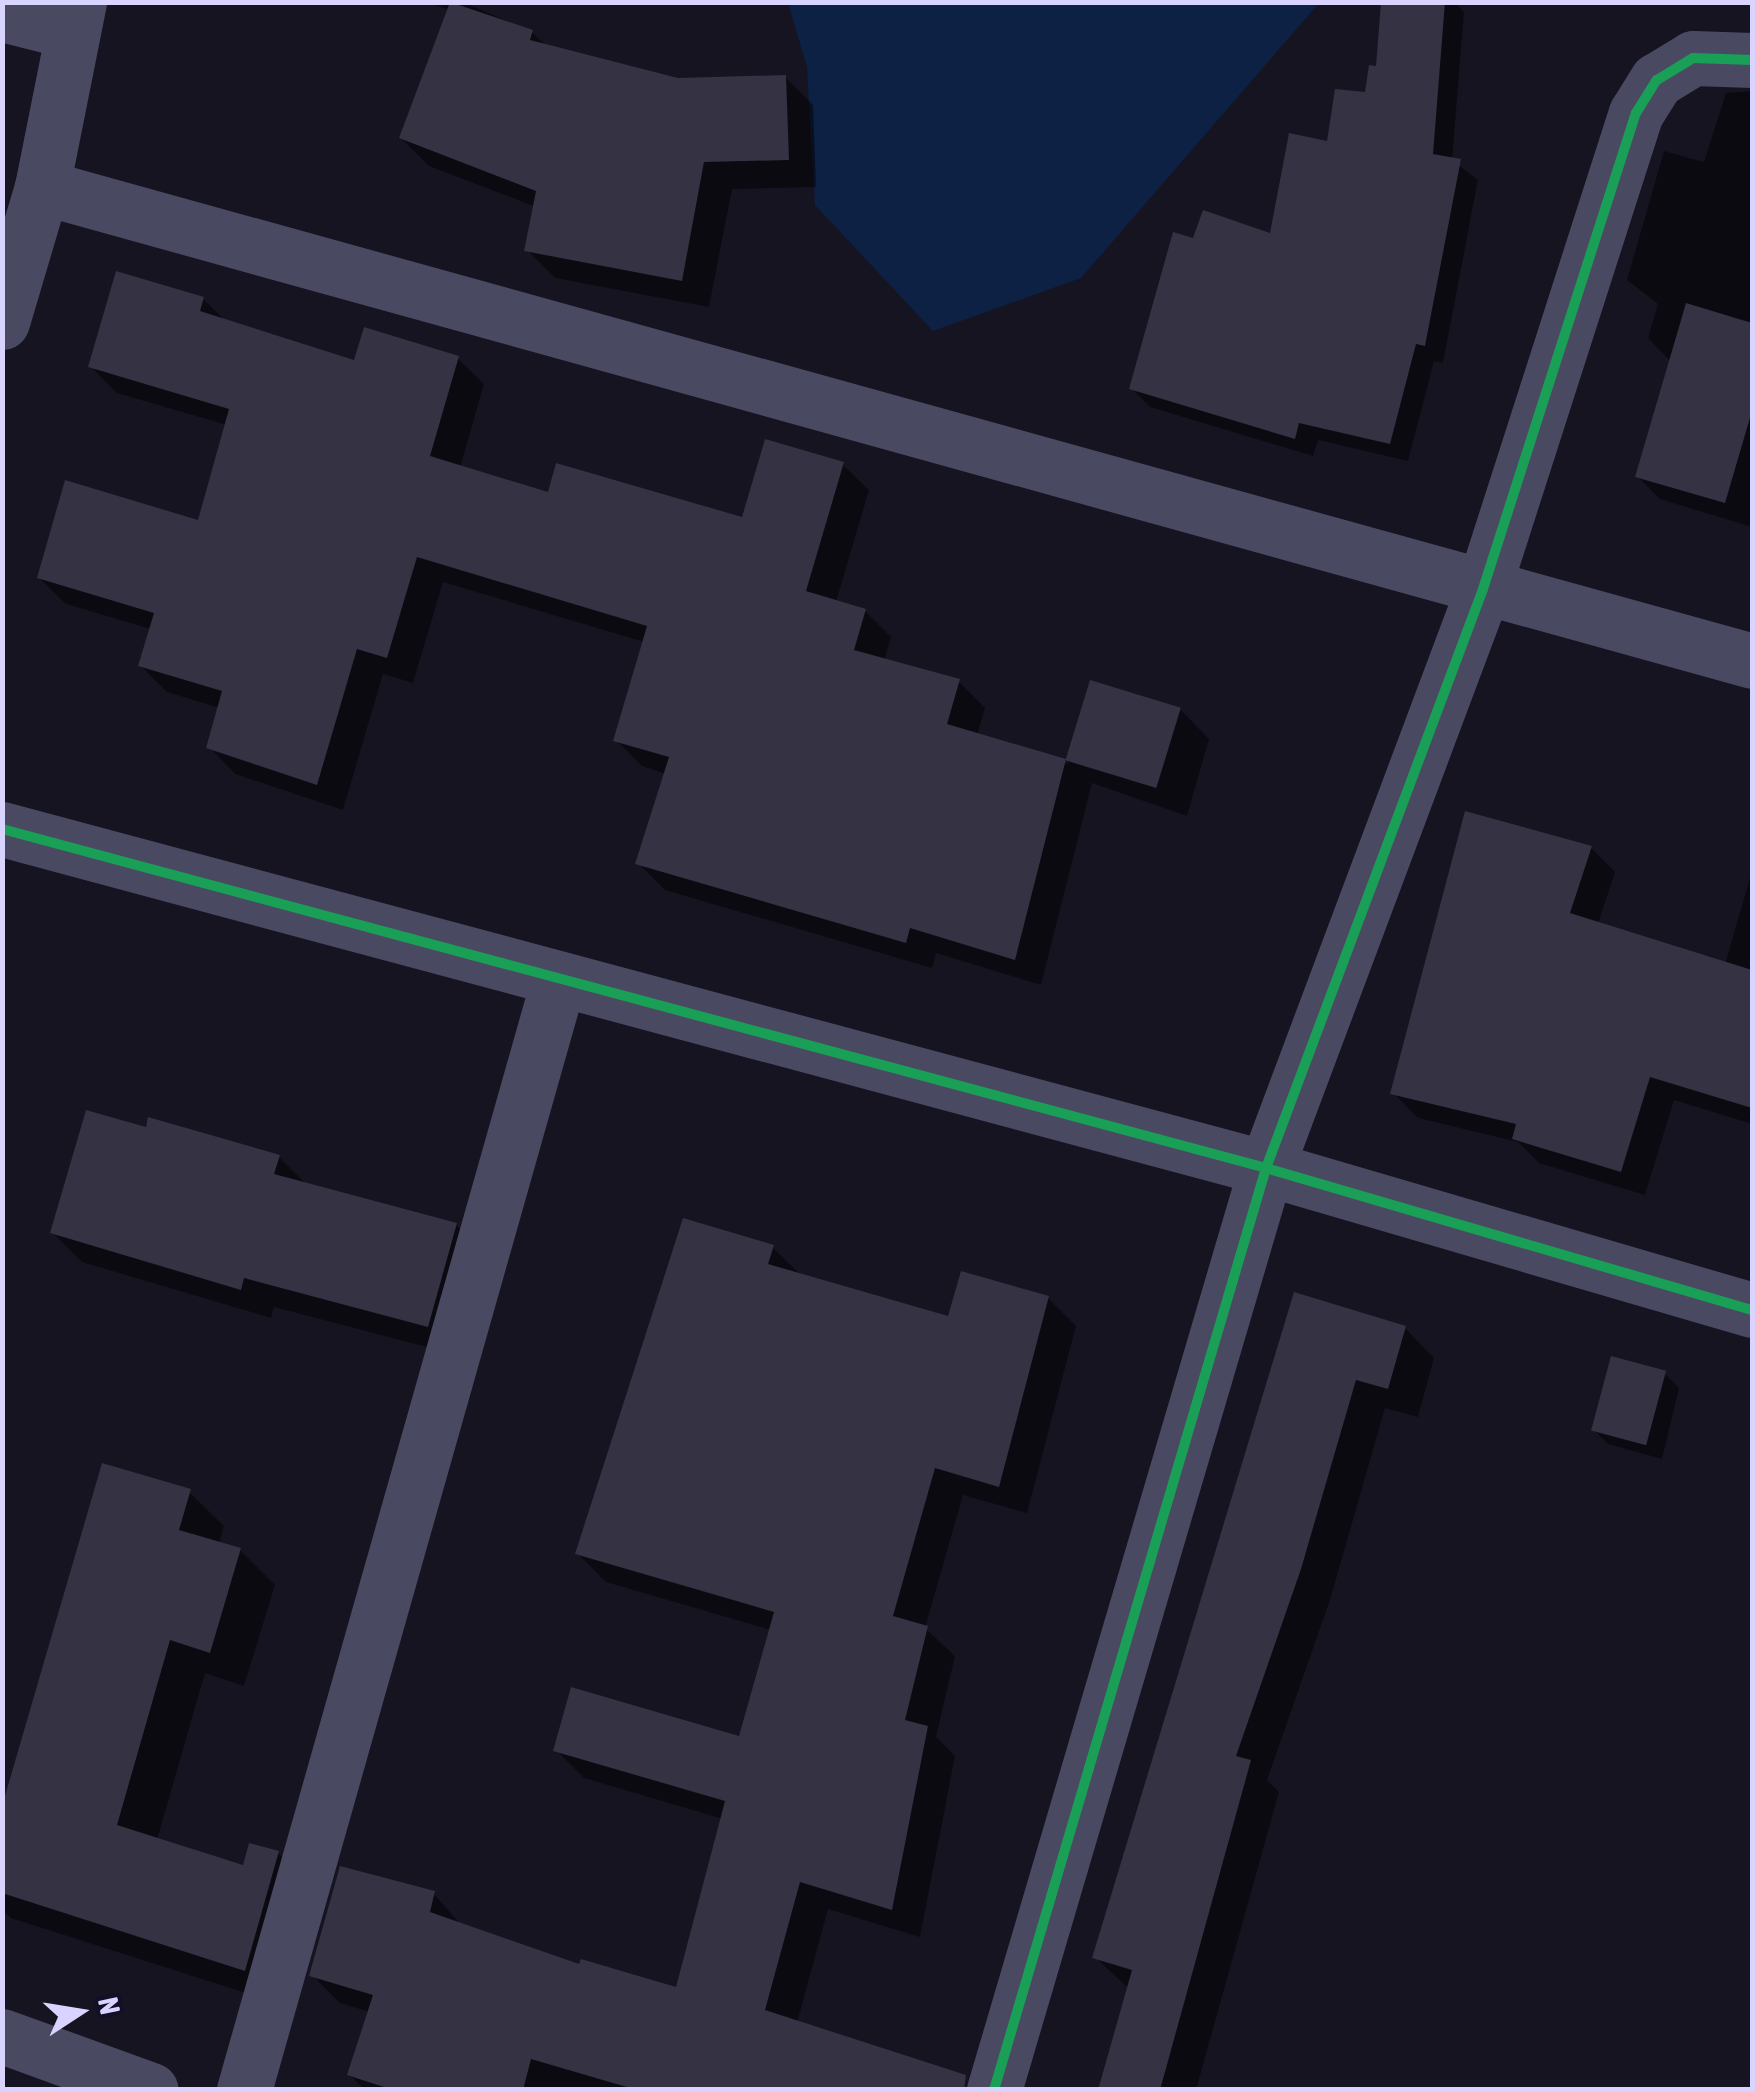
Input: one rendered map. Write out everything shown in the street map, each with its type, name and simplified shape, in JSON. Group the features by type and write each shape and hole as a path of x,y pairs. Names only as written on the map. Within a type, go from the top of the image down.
{"street":[{"path":"2,14 74,17 42,187 2,322"},
{"path":"994,2090 1266,1168 1483,589 1636,113 1657,80 1693,58 1752,60"},
{"path":"42,187 1752,661"},
{"path":"2,829 558,982 1266,1168 1752,1310"},
{"path":"244,2090 558,982"},
{"path":"2,2036 151,2090"}],"water":[{"path":"788,2 1319,3 1081,278 933,331 815,205 807,67"}],"building":[{"path":"450,2 533,30 530,40 678,78 786,75 789,160 704,162 682,281 524,251 536,191 399,138"},
{"path":"1381,2 1445,2 1433,154 1461,159 1425,346 1416,344 1390,444 1299,423 1295,439 1129,389 1173,232 1193,238 1203,210 1270,233 1289,133 1327,141 1335,89 1365,92 1369,65 1376,66"},
{"path":"116,271 204,297 200,311 354,360 364,327 459,356 430,456 548,492 556,463 742,517 765,439 844,462 806,591 866,609 854,650 960,679 947,724 1066,759 1015,960 910,928 906,943 635,864 669,757 613,741 647,626 417,557 387,658 357,649 317,785 206,748 222,691 138,666 154,613 37,578 65,480 198,520 229,409 88,367"},
{"path":"1686,303 1752,323 1752,411 1725,503 1635,477"},
{"path":"1090,680 1181,708 1156,788 1065,760"},
{"path":"1465,811 1592,846 1570,913 1752,970 1752,1108 1650,1077 1621,1172 1512,1139 1516,1124 1390,1094"},
{"path":"86,1110 146,1127 148,1117 280,1155 274,1174 457,1223 428,1327 244,1278 241,1290 50,1233"},
{"path":"683,1218 774,1245 768,1264 948,1316 961,1271 1049,1296 999,1487 935,1468 893,1616 928,1626 905,1720 928,1726 892,1910 800,1882 765,2010 966,2075 964,2090 637,2090 531,2059 523,2090 393,2090 347,2075 373,1995 309,1976 340,1866 435,1891 430,1912 579,1964 581,1959 676,1987 725,1801 553,1751 571,1687 739,1736 774,1612 575,1554"},
{"path":"1294,1292 1406,1326 1388,1389 1356,1380 1301,1569 1236,1756 1251,1760 1160,2090 1098,2090 1132,1970 1092,1958"},
{"path":"1611,1356 1666,1371 1646,1445 1591,1430"},
{"path":"102,1463 191,1489 179,1530 241,1548 210,1653 170,1640 117,1825 243,1865 249,1843 279,1851 245,1971 2,1893 2,1806"}],"cycle path":[{"path":"994,2090 1266,1168 1483,589 1636,113 1657,80 1693,58 1752,60"},
{"path":"2,829 1266,1168 1752,1310"}]}
